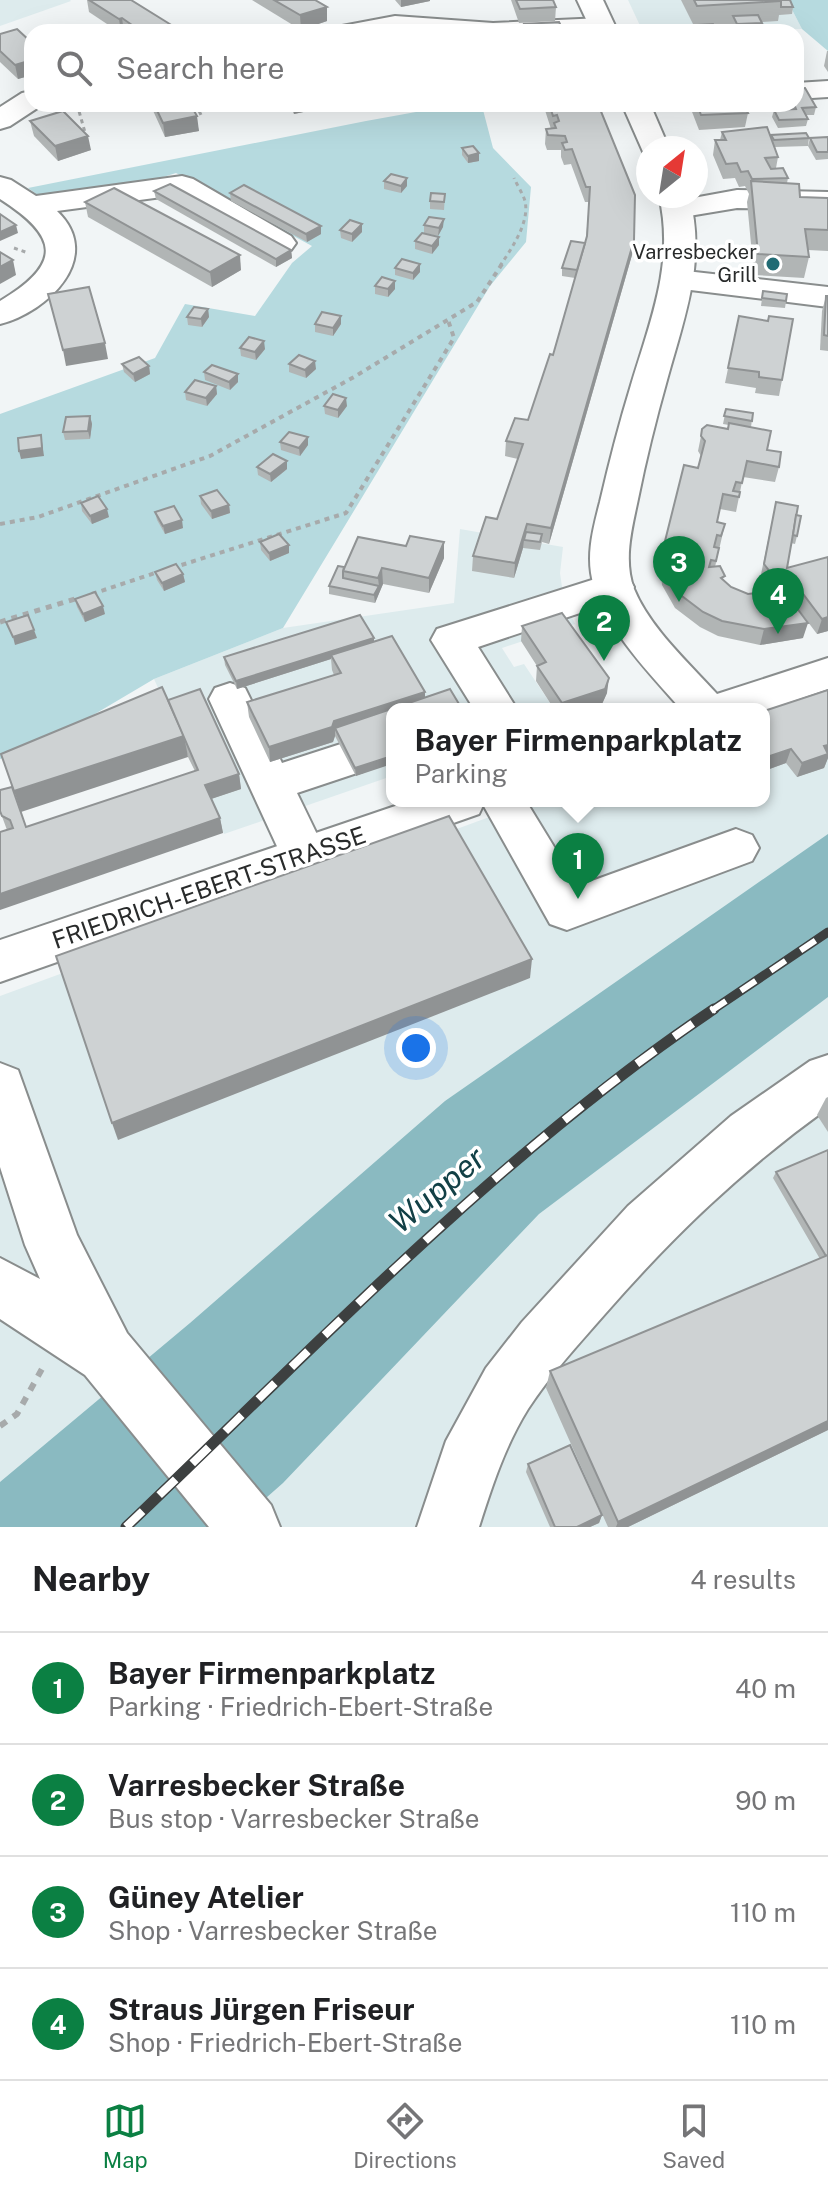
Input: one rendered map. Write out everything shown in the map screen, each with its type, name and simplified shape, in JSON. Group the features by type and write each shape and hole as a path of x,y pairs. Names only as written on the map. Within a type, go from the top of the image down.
{"main road":[{"path":"442,0 451,24"},
{"path":"590,0 602,24"},
{"path":"804,90 828,89"},
{"path":"0,120 24,104"},
{"path":"639,112 649,136"},
{"path":"28,206 182,185 280,243"},
{"path":"0,186 50,221 60,238 59,264 41,290 0,314"},
{"path":"708,200 828,201"},
{"path":"677,208 681,227 677,280 630,447 608,551 614,587 624,606 701,703"},
{"path":"677,280 828,297"},
{"path":"492,703 452,640 614,587"},
{"path":"738,703 828,673"},
{"path":"230,699 304,855"},
{"path":"271,784 347,759"},
{"name":"FRIEDRICH-EBERT-STRASSE","path":"0,961 445,807"},
{"path":"507,807 567,910 736,848"},
{"path":"448,1527 468,1463 507,1389 542,1342 647,1225 750,1133 828,1078"},
{"path":"0,1087 87,1342"},
{"path":"0,1286 87,1342 249,1527"}],"path":[{"path":"79,112 86,136"},
{"path":"0,524 38,517 210,456 354,377 448,320 485,294 517,240 525,201 514,178"},
{"path":"0,622 346,513 454,338 448,320"},
{"path":"0,1426 17,1414 87,1342"}],"shaded area":[{"path":"0,0 70,0 71,1 0,26"},
{"path":"628,0 787,0 799,24 639,24"},
{"path":"787,0 828,0 828,51 804,31 804,24 799,24"},
{"path":"416,112 484,112 493,148 531,187 526,242 490,286 283,628 154,679 56,737 0,759 0,414 155,358 185,304 255,316 292,263 312,246 176,173 59,210 28,188"},
{"path":"460,529 563,547 560,573 564,601 575,624 502,648 514,667 524,664 550,703 386,703 386,778 224,834 154,679 283,628 454,603"},
{"path":"828,703 828,1527 0,1527 0,996 517,807 770,807 770,721"}],"water":[{"name":"Wupper","path":"828,834 828,997 539,1214 283,1483 233,1527 0,1527 0,1482 190,1323 445,1101"}],"building":[{"path":"89,0 131,0 170,24 131,24"},
{"path":"274,0 315,0 327,7 300,15"},
{"path":"516,0 553,0 556,7 520,9"},
{"path":"694,0 781,0 782,1 697,6"},
{"path":"781,0 790,0 793,7 781,7"},
{"path":"758,15 762,23 737,24 733,16"},
{"path":"17,29 24,36 24,62 15,65 0,51 0,34"},
{"path":"805,88 816,107 804,108"},
{"path":"64,112 88,136 55,146 30,121"},
{"path":"158,112 195,112 197,116 163,123"},
{"path":"552,112 601,112 635,195 634,240 551,528 527,524 515,563 473,556 486,517 497,519 523,444 506,441 515,418 528,420 550,354 553,355 587,236 590,187 586,187 572,149 565,150 562,143 567,142 565,136 548,135 546,129 556,128 554,123 559,121 557,115 553,116"},
{"path":"700,112 748,113 701,115"},
{"path":"775,112 804,112 808,119 779,120"},
{"path":"767,127 778,157 765,158 771,169 783,168 788,178 752,179 748,171 741,172 737,163 726,164 715,140 726,140 722,132"},
{"path":"806,133 809,138 774,140 771,135"},
{"path":"828,137 828,152 817,152 810,138"},
{"path":"473,146 479,153 468,156 462,148"},
{"path":"391,174 407,178 401,186 384,181"},
{"path":"751,181 799,184 800,197 828,198 828,230 805,229 809,257 758,254"},
{"path":"170,184 291,250 276,259 154,191"},
{"path":"244,185 321,226 306,234 230,193"},
{"path":"114,188 240,255 210,272 85,202"},
{"path":"431,193 445,194 444,202 430,201"},
{"path":"0,214 16,225 0,232"},
{"path":"429,217 444,219 439,228 424,225"},
{"path":"350,220 362,224 352,234 340,230"},
{"path":"422,233 439,237 432,246 415,241"},
{"path":"571,241 585,243 577,270 562,268"},
{"path":"0,252 13,260 0,267"},
{"path":"402,259 420,264 413,273 395,268"},
{"path":"382,277 395,281 388,289 375,286"},
{"path":"89,287 105,343 63,350 48,294"},
{"path":"763,291 787,294 786,301 762,298"},
{"path":"828,296 828,336 824,335"},
{"path":"194,307 208,309 201,319 187,317"},
{"path":"322,312 341,316 333,328 315,324"},
{"path":"739,316 768,321 769,316 793,319 782,380 759,377 759,372 728,368"},
{"path":"249,337 264,341 255,352 240,348"},
{"path":"299,355 315,361 305,370 289,364"},
{"path":"139,357 149,366 133,374 122,364"},
{"path":"212,365 238,374 229,382 204,372"},
{"path":"195,380 216,386 206,398 185,392"},
{"path":"333,394 346,398 338,410 324,406"},
{"path":"726,409 753,413 752,421 724,416"},
{"path":"90,416 88,431 63,432 66,417"},
{"path":"729,423 771,431 767,450 781,452 779,467 747,461 742,483 736,482 733,491 740,492 739,497 723,494 717,522 725,524 721,536 717,535 714,547 719,548 716,561 711,560 709,567 720,566 725,576 721,578 731,587 748,594 765,592 763,588 779,584 808,623 764,629 722,621 703,612 678,593 665,569 663,549 684,465 698,468 705,441 701,436 702,429 707,425 728,429"},
{"path":"289,432 308,437 299,448 280,442"},
{"path":"41,435 42,448 19,451 18,438"},
{"path":"273,454 287,461 270,474 257,467"},
{"path":"217,490 229,505 211,511 200,496"},
{"path":"98,496 107,509 90,516 81,503"},
{"path":"776,502 798,506 787,568 828,557 828,617 822,619 791,578 778,582 764,564"},
{"path":"174,506 182,520 163,526 155,512"},
{"path":"796,515 801,516 797,536 793,535"},
{"path":"526,532 542,534 540,542 524,540"},
{"path":"279,534 289,545 269,553 260,542"},
{"path":"410,536 444,542 429,578 382,568 378,578 343,571 358,537 406,546"},
{"path":"176,564 183,574 162,583 155,572"},
{"path":"338,566 344,567 343,578 379,586 374,595 329,586"},
{"path":"772,583 773,586 763,588 762,592 757,587"},
{"path":"95,592 103,606 83,614 75,599"},
{"path":"562,613 609,678 605,689 562,703 537,666 546,662 522,626"},
{"path":"28,615 34,630 13,637 6,622"},
{"path":"360,615 374,638 236,681 224,657"},
{"path":"392,636 425,692 334,721 332,727 269,747 247,702 341,673 331,655"},
{"path":"162,687 184,736 14,791 1,754"},
{"path":"200,689 239,774 205,785 220,818 0,894 0,832 13,828 10,820 0,811 0,790 12,787 26,827 198,770 168,700"},
{"path":"450,689 458,703 409,703"},
{"path":"828,690 828,745 824,746 828,754 802,763 791,749 770,756 770,709"},
{"path":"386,711 386,758 355,768 335,728"},
{"path":"449,816 532,959 112,1123 56,956"},
{"path":"828,1150 828,1255 826,1256 776,1172"},
{"path":"828,1255 828,1421 618,1522 550,1371"},
{"path":"570,1445 602,1515 577,1527 555,1527 528,1464"}],"railway":[{"path":"711,1011 828,932"},
{"path":"126,1527 338,1322 482,1190 557,1126 714,1009"}],"place":[{"name":"Varresbecker Grill","path":"773,264"},
{"name":"Güney Atelier","path":"679,602"},
{"name":"Straus Jürgen Friseur","path":"778,634"},
{"name":"Varresbecker Straße","path":"604,661"},
{"name":"Bayer Firmenparkplatz","path":"578,899"}]}
